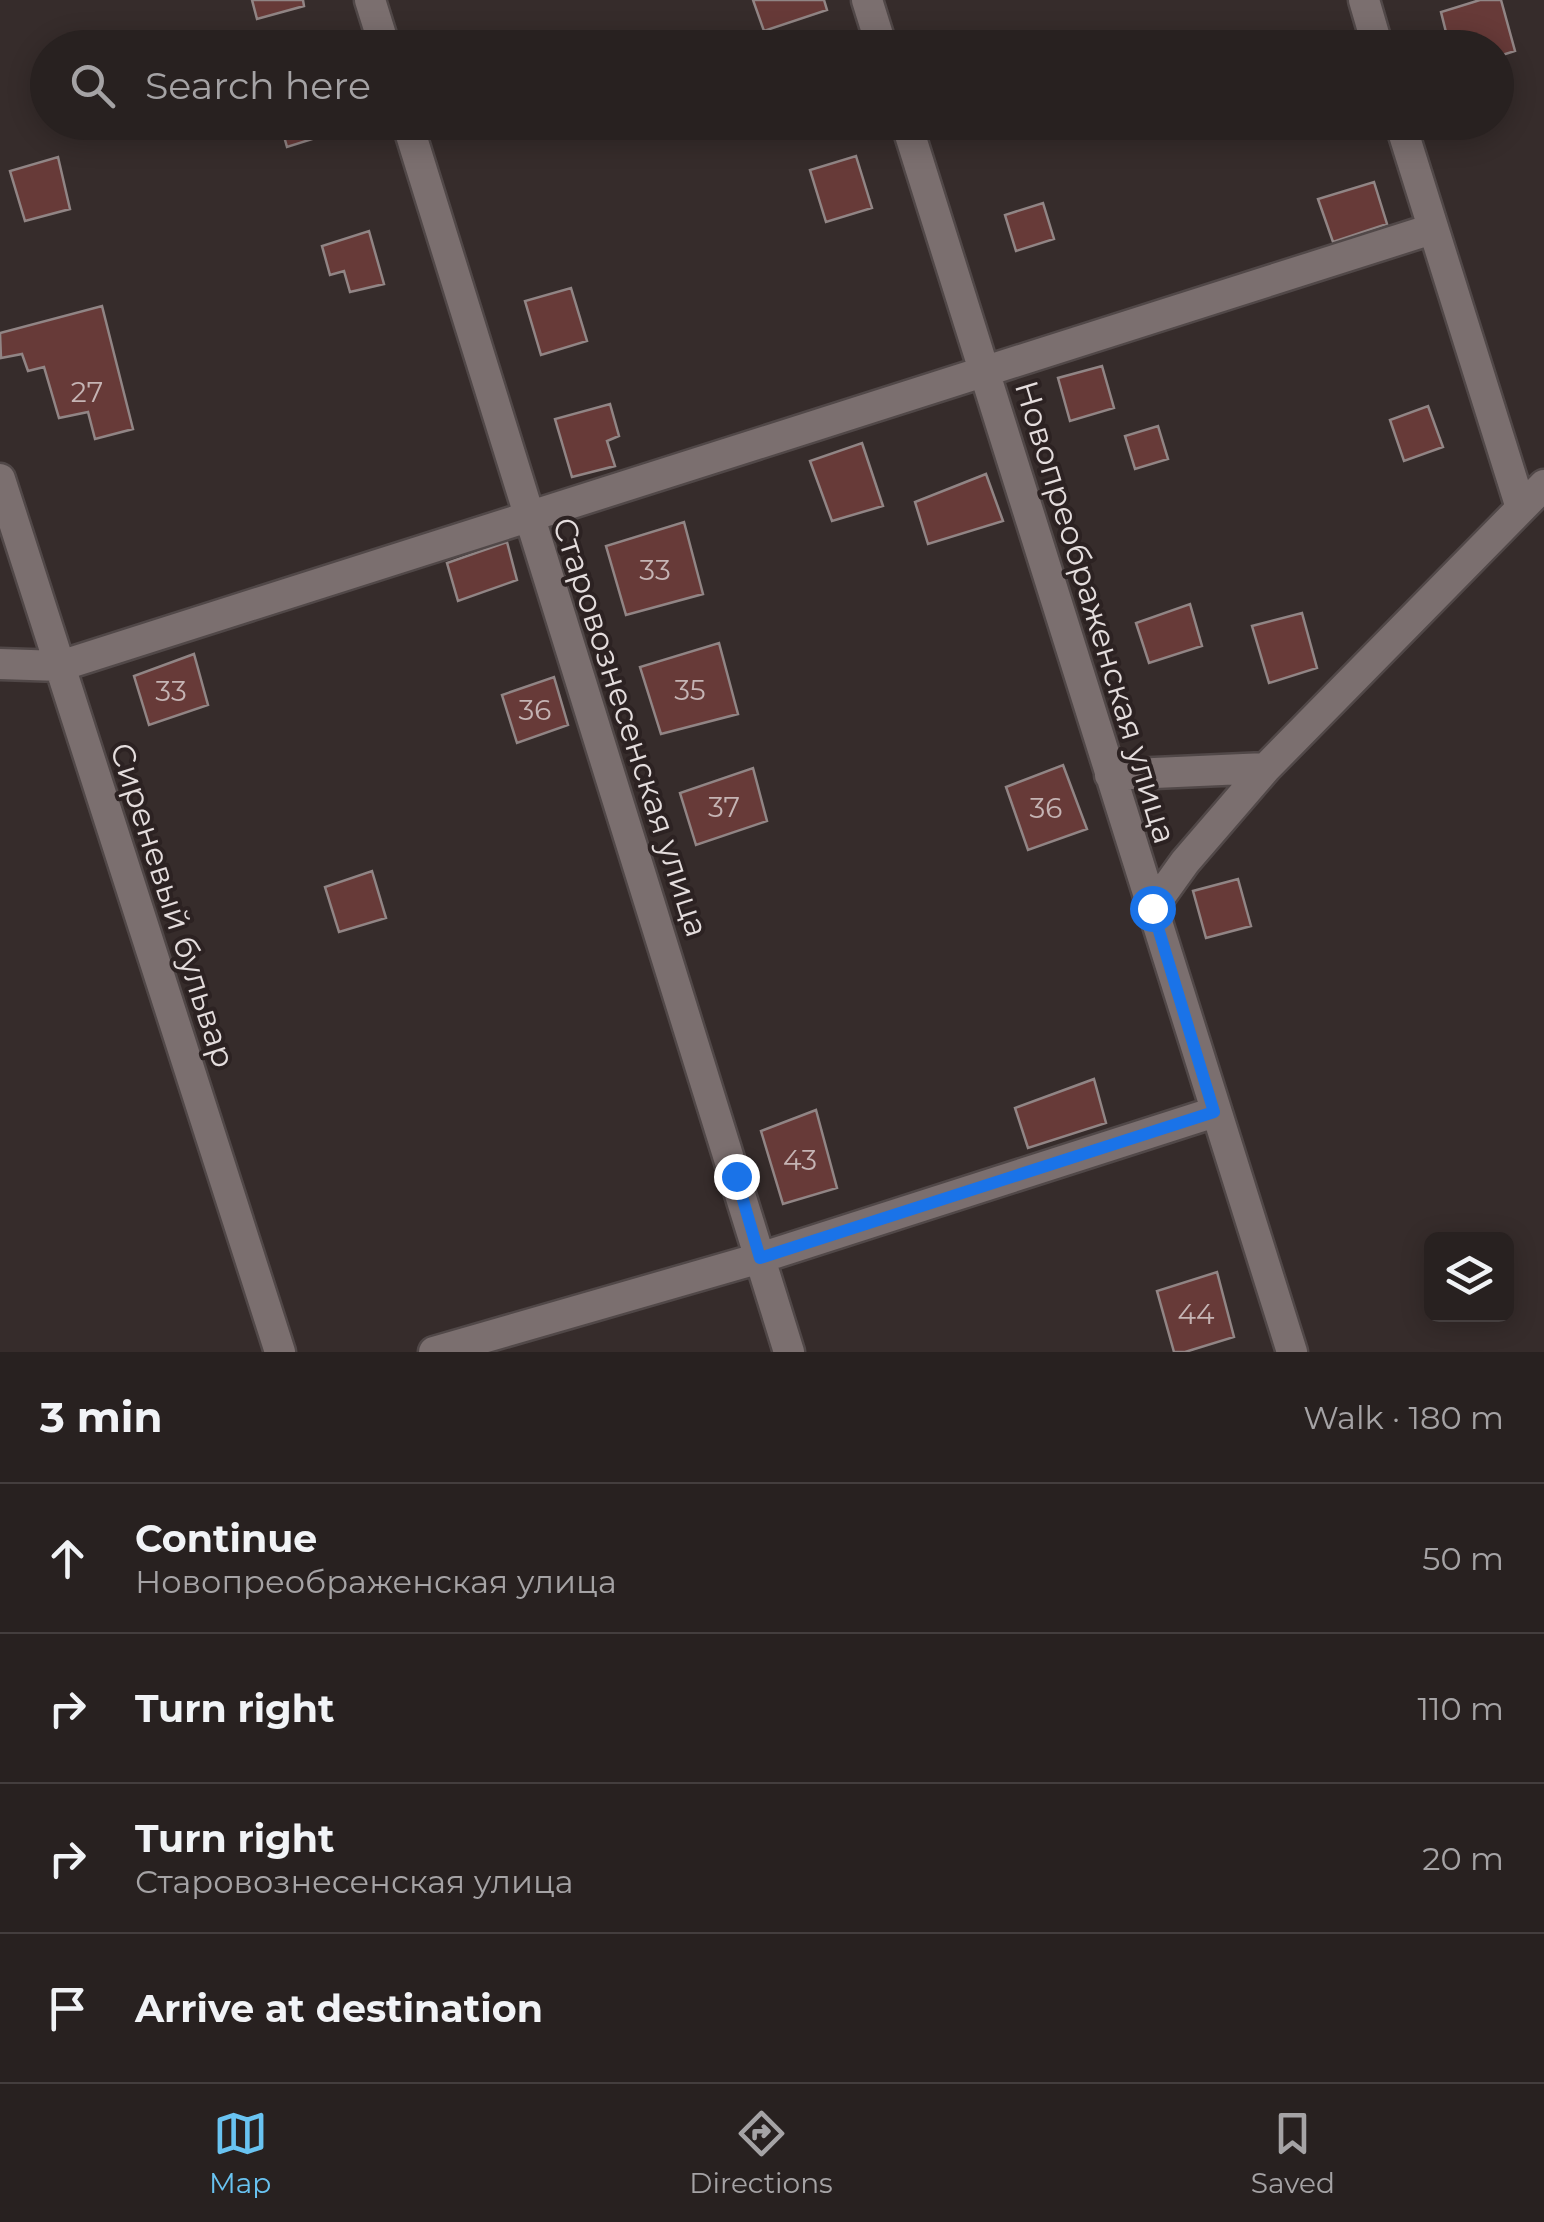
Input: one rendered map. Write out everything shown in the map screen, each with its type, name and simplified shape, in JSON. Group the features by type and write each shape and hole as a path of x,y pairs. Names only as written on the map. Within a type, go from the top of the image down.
{"street":[{"path":"370,0 379,30"},
{"path":"867,0 876,30"},
{"path":"1364,0 1373,30"},
{"name":"Старовознесенская улица","path":"413,140 527,518 789,1352"},
{"name":"Новопреображенская улица","path":"912,140 1292,1352"},
{"path":"1405,140 1521,508"},
{"path":"0,664 60,666 1432,229"},
{"name":"Сиреневый бульвар","path":"0,478 280,1352"},
{"path":"1152,908 1185,862 1266,768 1544,485"},
{"path":"1110,775 1266,768"},
{"path":"434,1352 760,1258 1214,1112"}],"building":[{"path":"252,0 303,0 304,6 257,19"},
{"path":"753,0 824,0 827,10 764,30"},
{"path":"1480,0 1501,0 1509,30 1446,30 1441,12"},
{"path":"285,140 309,140 287,147"},
{"path":"856,156 872,208 826,222 810,170"},
{"path":"58,157 70,209 25,221 10,171"},
{"path":"1374,182 1387,224 1333,242 1318,199"},
{"path":"1043,203 1054,239 1016,251 1005,215"},
{"path":"369,231 384,284 350,292 344,271 330,275 322,246"},
{"path":"571,288 587,341 541,355 525,301"},
{"path":"102,306 133,429 95,439 88,412 59,418 44,367 28,371 22,354 1,358 0,333"},
{"path":"1102,366 1114,408 1070,421 1058,378"},
{"path":"610,404 619,436 607,441 615,466 572,477 555,419"},
{"path":"1428,406 1443,447 1404,461 1390,420"},
{"path":"1158,426 1168,459 1135,469 1125,436"},
{"path":"862,443 883,506 832,521 810,461"},
{"path":"986,474 1003,521 928,544 915,502"},
{"path":"684,522 703,594 626,615 606,546"},
{"path":"507,542 517,580 458,601 447,563"},
{"path":"1190,604 1202,646 1149,663 1136,623"},
{"path":"1302,613 1317,668 1269,683 1252,626"},
{"path":"719,643 738,714 661,734 640,667"},
{"path":"194,654 208,705 149,725 134,676"},
{"path":"554,677 568,725 517,743 502,695"},
{"path":"1063,765 1087,829 1028,850 1006,787"},
{"path":"753,768 767,821 696,845 680,793"},
{"path":"372,871 386,918 339,932 325,887"},
{"path":"1238,879 1251,926 1206,938 1193,891"},
{"path":"1094,1079 1106,1123 1028,1148 1015,1108"},
{"path":"816,1110 837,1188 783,1204 761,1131"},
{"path":"1217,1272 1234,1337 1174,1352 1157,1291"}],"route":[{"path":"736,1176 760,1258 1214,1112 1152,908"}]}
